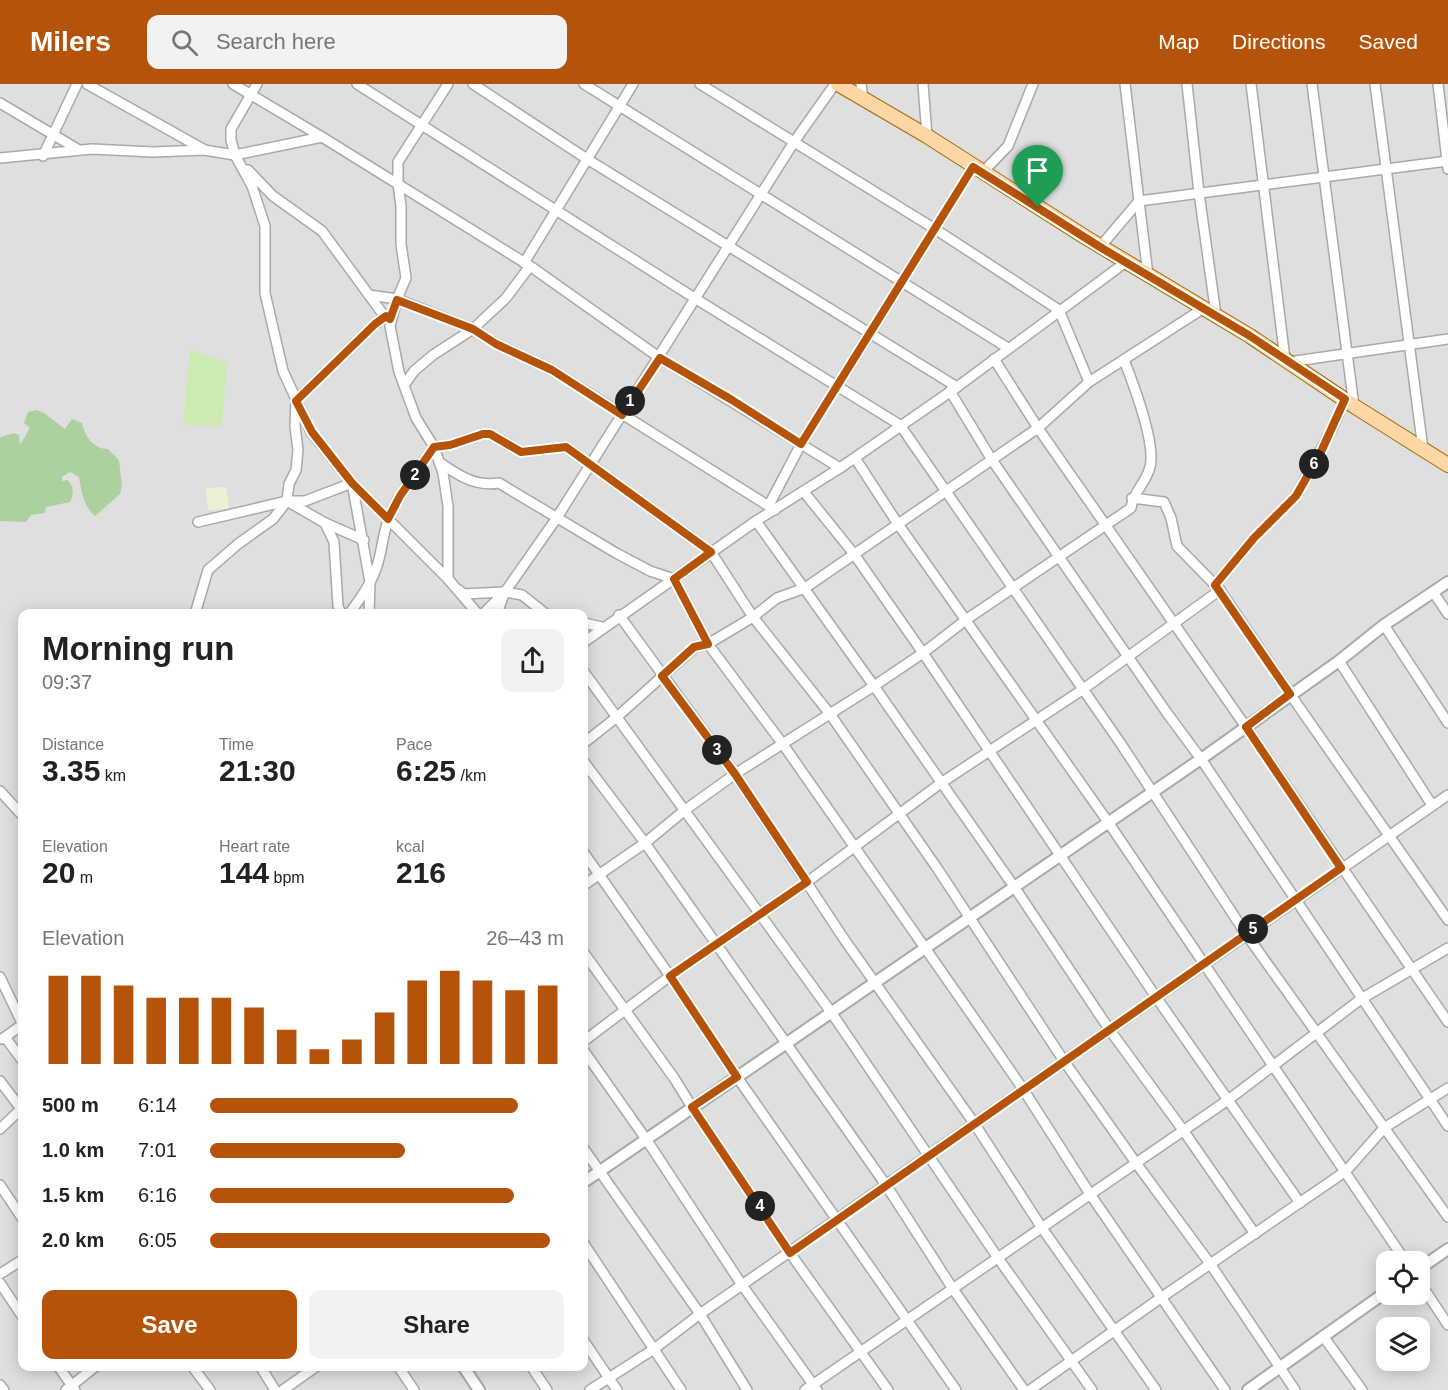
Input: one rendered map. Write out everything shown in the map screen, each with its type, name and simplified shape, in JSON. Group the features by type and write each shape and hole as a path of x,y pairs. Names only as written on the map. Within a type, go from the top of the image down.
{"main road":[{"path":"836,84 927,136 1100,247 1210,312 1448,465"}],"street":[{"path":"43,156 77,84"},
{"path":"87,84 204,150"},
{"path":"233,84 322,136 527,265 660,358 840,468"},
{"path":"257,84 231,129 231,140 235,155 252,186 265,226 265,293 283,371 312,432 352,483 463,594 505,592 522,596 539,609"},
{"path":"357,84 900,425 1152,792 1246,934 1448,1217"},
{"path":"196,609 208,570 238,544 273,519 287,501 289,484 296,470 298,450 295,426 296,401 388,318 397,300 406,278 401,244 398,162 448,84"},
{"path":"473,84 587,159 870,334 953,389 992,460 1201,759 1448,1126"},
{"path":"584,84 1008,348"},
{"path":"405,384 414,371 433,355 473,329 506,298 633,84"},
{"path":"700,84 935,228 1059,310 1089,382"},
{"path":"488,609 505,592 556,519 660,358 794,142 836,84"},
{"path":"861,84 863,99"},
{"path":"923,84 927,136"},
{"path":"772,507 801,444 935,228 977,170 1008,146 1033,84"},
{"path":"1125,84 1148,275"},
{"path":"588,740 617,717 694,647 708,644 753,617 777,598 805,588 1038,428 1089,382 1210,312 1186,84"},
{"path":"1251,84 1287,360 1448,339"},
{"path":"588,1038 670,976 807,882 941,783 1082,690 1174,623 1218,587 1254,538 1296,496 1349,403 1346,352 1312,84"},
{"path":"1375,84 1423,449"},
{"path":"1100,247 1139,201 1324,177 1448,164 1438,84"},
{"path":"0,103 79,150"},
{"path":"0,158 43,156 79,150 153,152 204,150 235,155 322,136"},
{"path":"235,155 264,188 322,231 388,318 399,372 416,418 434,447 443,473 448,506 448,579 474,609"},
{"path":"588,639 756,521 772,507 804,492 855,458 1126,262"},
{"path":"369,295 397,300 473,329 496,344 552,370 772,507"},
{"path":"994,359 1038,428 1448,1022"},
{"path":"588,882 645,843 685,810 735,774 874,686 967,619 1131,508 1132,498 1147,478 1151,464 1150,449 1136,389 1124,360"},
{"path":"353,609 377,566 388,519 400,496 434,447 450,445 483,434 490,434 521,452 566,447 711,552 753,617 830,714 970,918 1064,1061 1211,1265 1295,1390"},
{"path":"855,458 898,524 1037,719 1205,963 1399,1251"},
{"path":"439,462 459,476 477,483 487,485 499,483 624,558 650,571 674,579 708,644 782,743 1023,1089 1090,1194 1225,1390"},
{"path":"198,522 287,501 305,501 352,483"},
{"path":"352,483 370,582 369,609"},
{"path":"804,492 854,554 1156,997 1300,1203"},
{"path":"1132,498 1164,502 1171,518 1177,546 1218,587 1448,920"},
{"path":"287,501 325,523 363,540"},
{"path":"756,521 1015,888 1109,1029 1255,1234"},
{"path":"325,523 334,542 340,609"},
{"path":"588,1179 1201,759 1339,661 1384,625 1448,582"},
{"path":"499,609 505,592"},
{"path":"1433,592 1448,614"},
{"path":"619,615 735,774 844,939 974,1123 1042,1228 1156,1390"},
{"path":"588,624 602,627"},
{"path":"1384,625 1448,723"},
{"path":"1339,661 1432,805"},
{"path":"588,677 831,1012 998,1258 1092,1390"},
{"path":"588,767 645,843 786,1042 886,1185 953,1289 1024,1390"},
{"path":"0,791 18,810"},
{"path":"590,1390 654,1349 700,1314 1448,795"},
{"path":"588,859 956,1390"},
{"path":"588,1057 646,1139 812,1388 860,1351 1228,1100 1361,999 1448,948"},
{"path":"588,958 674,1078 790,1253 888,1390"},
{"path":"0,977 18,1015"},
{"path":"18,1027 3,1039 18,1056"},
{"path":"0,1081 18,1104"},
{"path":"1030,1390 1346,1171 1384,1128 1448,1088"},
{"path":"0,1129 18,1113"},
{"path":"588,1155 700,1314 747,1390"},
{"path":"0,1185 18,1212"},
{"path":"1430,1261 1448,1249"},
{"path":"588,1250 681,1390"},
{"path":"0,1274 18,1263"},
{"path":"0,1283 18,1310"},
{"path":"1430,1298 1448,1325"},
{"path":"1248,1390 1376,1299"},
{"path":"1323,1336 1362,1390"},
{"path":"588,1347 617,1390"},
{"path":"61,1371 71,1388 90,1371"},
{"path":"196,1371 210,1390"},
{"path":"263,1371 275,1390"},
{"path":"283,1390 310,1371"},
{"path":"401,1371 414,1390"},
{"path":"466,1371 479,1390"},
{"path":"534,1371 547,1390"},
{"path":"0,1385 4,1390"}],"shaded area":[{"path":"0,84 1448,84 1448,1390 0,1390"}],"green space":[{"path":"190,349 227,363 222,426 183,425"},
{"path":"36,410 44,413 65,429 72,419 82,423 90,441 98,447 108,449 119,460 122,485 120,494 95,516 86,503 79,477 70,472 62,477 62,481 68,480 72,488 70,502 46,507 45,513 31,515 26,522 0,521 0,439 14,433 19,435 20,445 30,428 24,423 28,412"},
{"path":"226,487 229,509 208,510 206,488"}],"route":[{"path":"973,167 1038,207 1133,267 1250,336 1345,399 1320,454 1296,496 1254,538 1215,585 1290,694 1246,727 1341,868 790,1253 692,1107 737,1077 670,976 807,882 735,774 662,676 694,647 708,644 674,579 711,552 566,447 521,452 490,434 434,447 400,496 388,519 352,483 312,432 296,401 375,324 386,316 390,319 397,300 473,329 496,344 552,370 622,415 660,358 801,444 973,167"}]}
